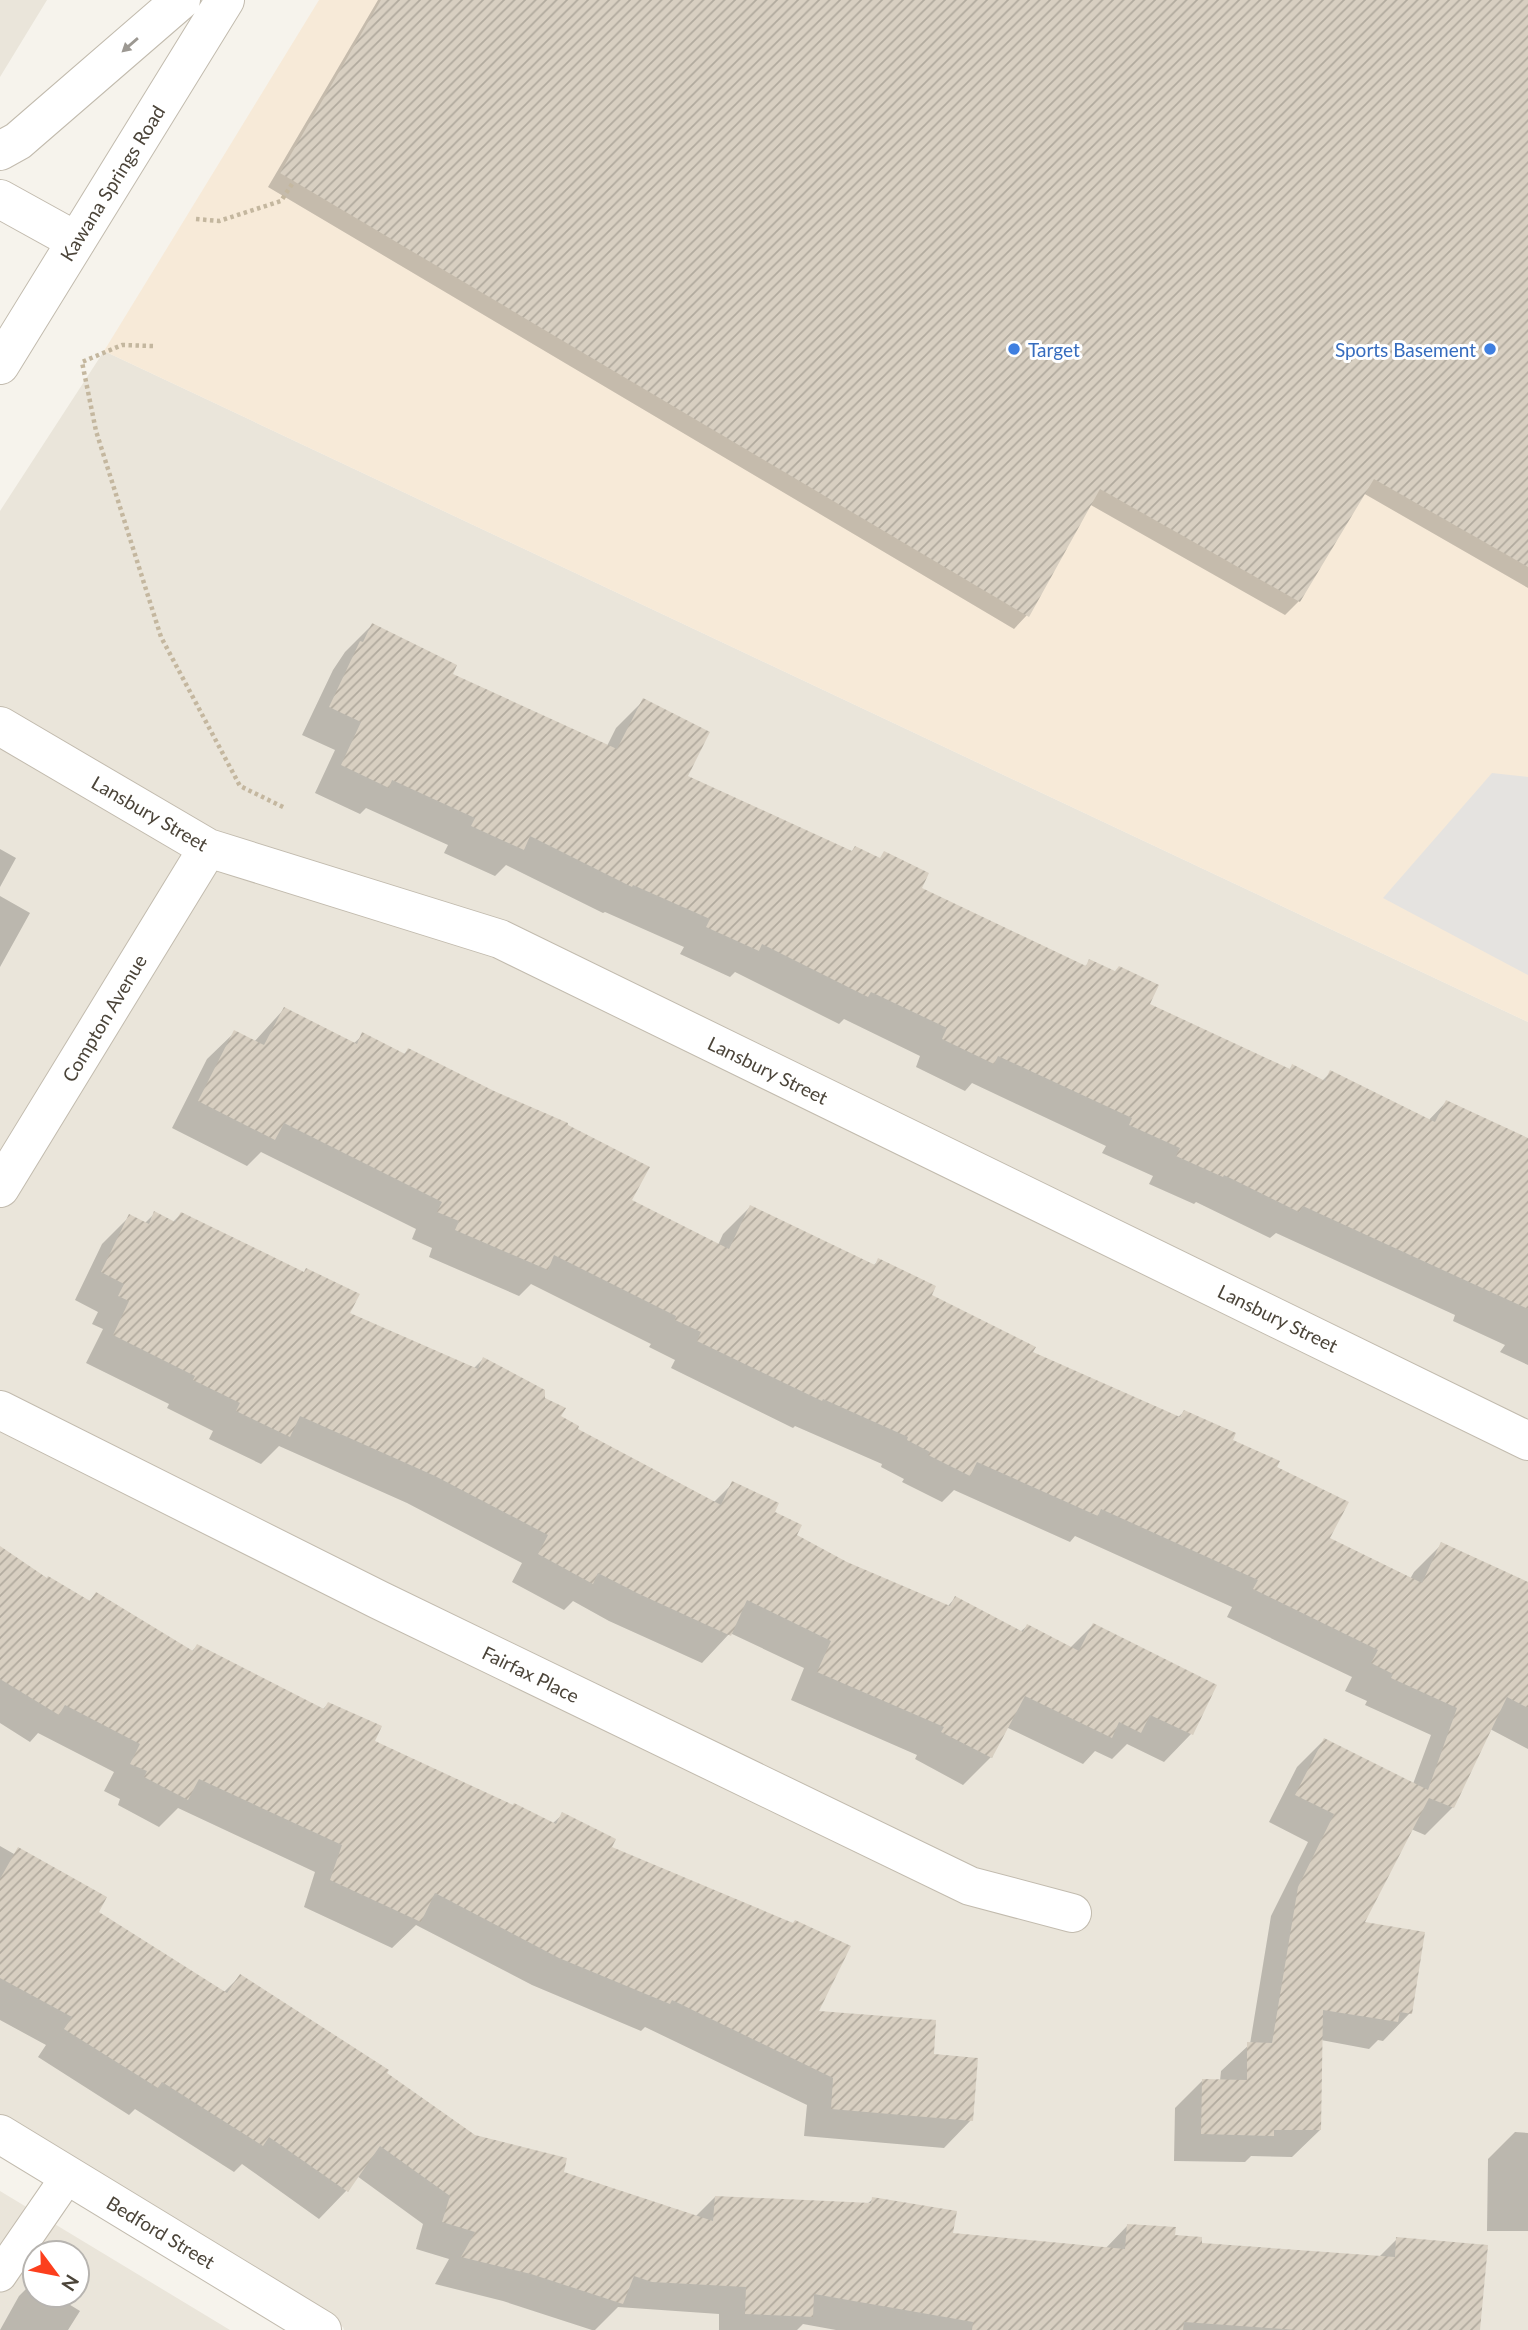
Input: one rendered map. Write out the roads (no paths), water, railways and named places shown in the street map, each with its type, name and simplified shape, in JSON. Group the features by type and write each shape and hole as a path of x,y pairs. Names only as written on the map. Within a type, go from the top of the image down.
{"street":[{"path":"0,151 18,141 60,106 181,0"},
{"name":"Kawana Springs Road","path":"0,365 225,0"},
{"path":"0,199 76,242"},
{"name":"Lansbury Street","path":"0,726 208,848 500,939 1528,1441"},
{"name":"Compton Avenue","path":"0,1188 208,848"},
{"name":"Fairfax Place","path":"0,1410 391,1606 970,1886 1072,1913"},
{"name":"Bedford Street","path":"0,2134 322,2330"}],"lane":[{"path":"0,2275 68,2176"}],"place":[{"name":"Target","path":"1014,349"},
{"name":"Sports Basement","path":"1490,349"}]}
